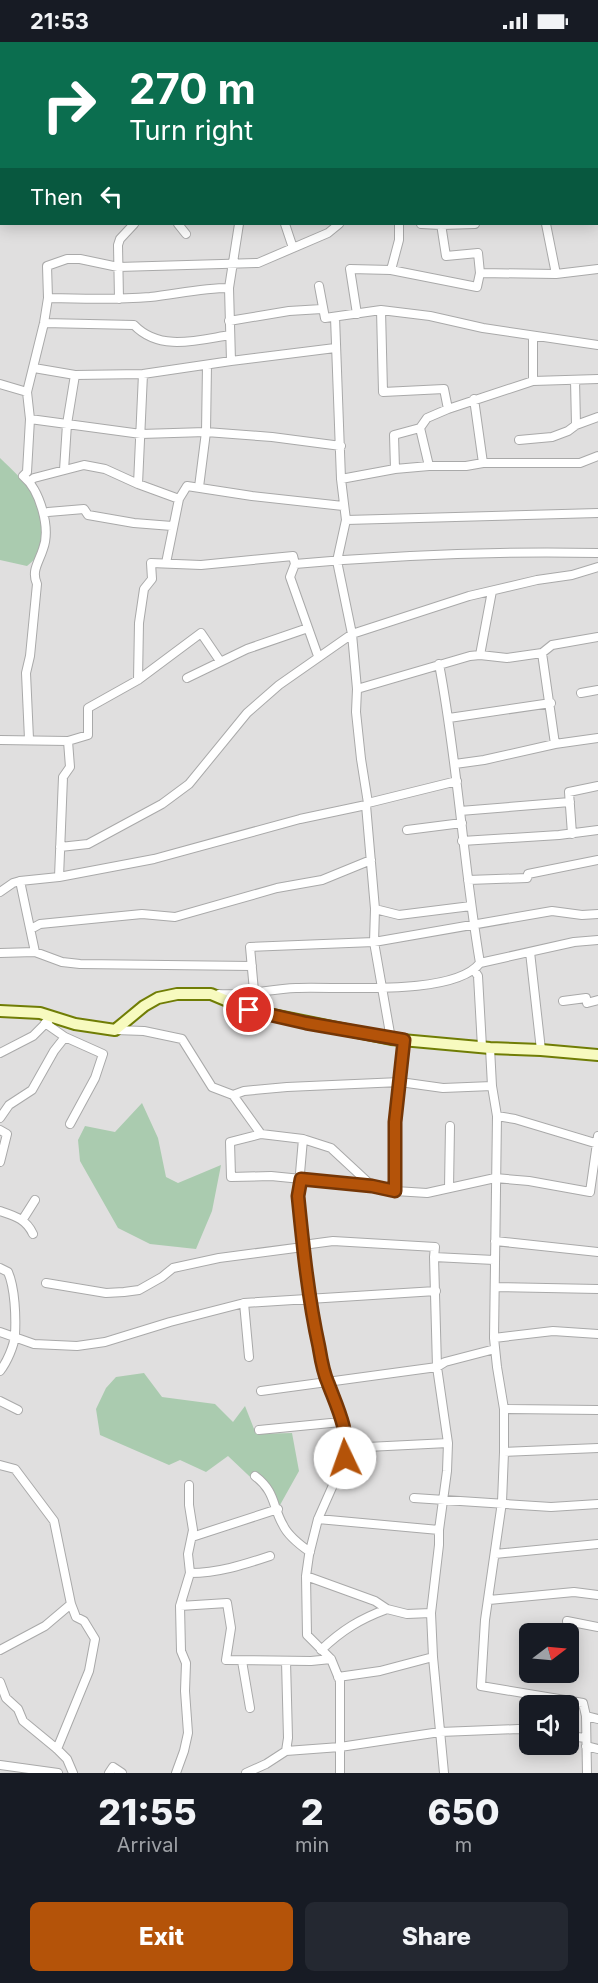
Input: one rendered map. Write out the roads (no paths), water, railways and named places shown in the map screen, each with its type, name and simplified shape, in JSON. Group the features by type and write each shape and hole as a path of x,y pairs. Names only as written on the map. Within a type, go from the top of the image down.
{"street":[{"path":"119,299 118,245 120,239 133,225"},
{"path":"179,225 186,234"},
{"path":"231,360 229,288 239,225"},
{"path":"285,225 293,248"},
{"path":"29,739 26,673 30,656 37,584 33,576 44,548 46,533 44,514 29,482 22,476 27,472 30,419 27,392 48,298 47,266 67,259 80,259 118,267 258,263 328,233 338,225"},
{"path":"391,270 399,240 399,225"},
{"path":"357,314 350,269 391,270 477,287 480,273 478,253 446,256 441,225"},
{"path":"546,225 556,274"},
{"path":"480,273 556,274 598,269"},
{"path":"319,286 322,309 326,318 381,310 430,316 472,326 598,345"},
{"path":"48,298 119,299 152,297 204,288 229,288"},
{"path":"229,321 289,311 322,309"},
{"path":"381,310 383,392 444,389 448,409"},
{"path":"335,317 341,479 346,520 338,561 352,634 357,689 357,724 367,804 375,909 374,942 391,1039"},
{"path":"44,323 134,325 141,333 162,342 190,341 230,335"},
{"path":"533,336 533,381"},
{"path":"34,368 75,375 143,374 231,360 335,348"},
{"path":"199,487 206,432 207,365"},
{"path":"138,484 143,374"},
{"path":"64,470 67,424 75,375"},
{"path":"395,469 394,435 420,428 427,418 474,399 533,381 598,379"},
{"path":"575,380 576,425"},
{"path":"0,384 27,392"},
{"path":"474,399 483,463"},
{"path":"519,440 552,437 598,417"},
{"path":"30,419 141,434 206,432 272,437 341,446"},
{"path":"420,428 429,466"},
{"path":"341,479 395,469 429,466 466,466 483,463 580,463 598,456"},
{"path":"29,482 34,478 84,465 105,468 138,484 179,499"},
{"path":"166,563 179,499 187,486 343,506"},
{"path":"44,514 84,509 88,515 134,523 172,526"},
{"path":"346,520 598,513"},
{"path":"295,564 517,551 598,553"},
{"path":"138,680 139,623 144,589 152,579 151,564 201,565 293,556 295,564 290,577 318,656"},
{"path":"60,847 88,844 162,804 180,791 204,768 247,713 279,684 352,634 469,596 537,580 572,575 598,567"},
{"path":"480,655 492,591"},
{"path":"187,678 220,661 308,628"},
{"path":"0,740 68,741 88,735 88,708 138,680 201,633 220,661"},
{"path":"357,689 439,664 480,655 507,658 542,652 552,645 598,637"},
{"path":"542,652 555,744"},
{"path":"439,664 455,764 486,1048 497,1116 494,1338 504,1409 504,1452 502,1502 485,1620 481,1686 583,1703 586,1716 587,1773"},
{"path":"581,693 598,690"},
{"path":"449,718 551,703"},
{"path":"455,764 598,738"},
{"path":"59,877 63,777 70,767 68,741"},
{"path":"0,892 20,881 59,877 154,860 300,819 457,781"},
{"path":"572,834 569,792 598,786"},
{"path":"460,811 570,802"},
{"path":"407,830 462,823"},
{"path":"462,841 572,834 598,830"},
{"path":"468,880 527,878 528,874 598,860"},
{"path":"31,929 40,924 142,914 175,916 277,888 322,880 371,861"},
{"path":"20,881 35,952"},
{"path":"375,909 399,915 471,906"},
{"path":"254,991 250,947 374,942 552,911 582,915 598,914"},
{"path":"115,1030 144,1006 158,998 177,994 235,995 254,991 297,988 382,988 458,978 477,966 574,942 598,940"},
{"path":"0,953 35,952 62,962 80,964 252,966"},
{"path":"530,952 541,1050"},
{"path":"211,994 249,1010 391,1039 486,1048 598,1054"},
{"path":"563,1001 598,1000"},
{"path":"0,1011 40,1013 65,1037 103,1054 95,1078 70,1124"},
{"path":"48,1020 182,1039 212,1087 234,1095 261,1134"},
{"path":"0,1053 33,1036 48,1020"},
{"path":"0,1118 9,1105 32,1090 54,1051 65,1037"},
{"path":"395,1191 395,1122 404,1040"},
{"path":"234,1095 244,1091 287,1087 400,1083 443,1088 492,1086"},
{"path":"372,1186 331,1148 303,1139 261,1134 230,1142 231,1177 271,1176 427,1193 495,1178 529,1181 590,1192 598,1142 497,1116"},
{"path":"449,1188 450,1126"},
{"path":"0,1130 7,1134 0,1162"},
{"path":"303,1139 298,1196 310,1298 327,1382 335,1399 347,1448 345,1458 318,1519 306,1576 307,1635 331,1659 338,1677 340,1773"},
{"path":"23,1219 35,1200"},
{"path":"0,1211 23,1219 33,1234"},
{"path":"495,1240 598,1252"},
{"path":"46,1283 106,1293 124,1292 139,1290 173,1268 219,1258 333,1241 435,1247 437,1366 448,1443 431,1613 444,1773"},
{"path":"434,1257 494,1260"},
{"path":"0,1268 8,1272 12,1281 15,1337 0,1371"},
{"path":"495,1287 598,1289"},
{"path":"0,1332 34,1344 77,1346 105,1342 244,1303 435,1291"},
{"path":"244,1303 249,1357"},
{"path":"494,1338 553,1331 598,1334"},
{"path":"261,1391 437,1366 495,1349"},
{"path":"0,1401 18,1410"},
{"path":"504,1409 598,1410"},
{"path":"259,1430 341,1422"},
{"path":"347,1448 448,1443"},
{"path":"504,1452 598,1448"},
{"path":"0,1465 15,1469 54,1521 71,1604 76,1617 84,1621 95,1639 89,1671 57,1749"},
{"path":"255,1476 266,1486 278,1509 283,1525 298,1544 310,1552"},
{"path":"176,1773 188,1733 185,1691 186,1662 182,1651 180,1606 190,1573 188,1554 193,1530 189,1485"},
{"path":"414,1498 551,1507 598,1504"},
{"path":"192,1537 278,1509"},
{"path":"318,1519 439,1530"},
{"path":"495,1554 598,1544"},
{"path":"190,1573 210,1573 239,1567 270,1556"},
{"path":"306,1576 375,1601 387,1609 407,1614 431,1613"},
{"path":"489,1600 574,1592 598,1595"},
{"path":"180,1606 227,1603 231,1628 226,1660 331,1659"},
{"path":"0,1650 45,1626 71,1604"},
{"path":"321,1650 336,1635 360,1619 387,1609"},
{"path":"567,1622 598,1627"},
{"path":"338,1677 380,1671 433,1657"},
{"path":"242,1661 250,1708"},
{"path":"286,1661 288,1738 286,1751"},
{"path":"0,1682 2,1692 18,1709 23,1720 67,1759 73,1773"},
{"path":"586,1716 598,1719"},
{"path":"246,1773 286,1751 340,1747 440,1732 519,1729"},
{"path":"579,1740 598,1749"},
{"path":"0,1766 58,1773"},
{"path":"109,1773 113,1767 122,1773"}]}
